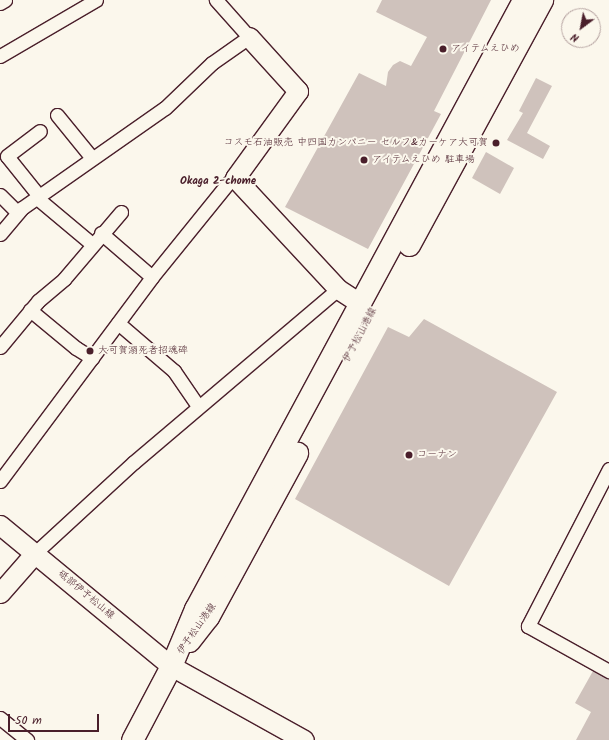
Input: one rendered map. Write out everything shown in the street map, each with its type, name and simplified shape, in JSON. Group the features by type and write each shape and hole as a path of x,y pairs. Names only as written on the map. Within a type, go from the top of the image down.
{"main road":[{"name":"伊予松山港線","path":"132,740 171,666 195,609 361,304 523,0"},
{"name":"伊予松山港線","path":"171,666 208,617 542,0"}],"street":[{"path":"0,3 5,0"},
{"path":"0,56 95,0"},
{"path":"0,481 152,277 228,183 235,178 298,90 216,0"},
{"path":"0,234 18,212 92,158 165,108 212,62 249,37"},
{"path":"57,115 92,158"},
{"path":"40,131 7,156 38,197 92,244"},
{"path":"235,178 338,288 361,304"},
{"path":"0,195 18,212"},
{"path":"0,347 30,310 64,279 101,233 121,212"},
{"path":"101,233 152,277"},
{"path":"0,593 35,553 134,462 338,288"},
{"path":"30,310 76,348 92,358"},
{"path":"118,323 174,371 198,406"},
{"path":"609,469 528,626 609,670"},
{"name":"砥部伊予松山線","path":"0,525 171,666 304,740"},
{"path":"0,718 27,740"}],"building":[{"name":"アイテムえひめ 駐車場","path":"382,0 491,0 434,111 441,114 368,249 285,207 359,73 386,86 388,72 393,65 400,61 411,66 427,37 376,12"},
{"path":"536,78 552,86 527,133 550,146 543,159 507,140 523,113 519,111"},
{"path":"486,152 514,168 500,194 472,178"},
{"name":"コーナン","path":"424,319 557,392 449,586 295,499 388,327 409,337"},
{"path":"593,671 609,680 609,740 576,740 591,712 575,703"}],"place":[{"name":"アイテムえひめ","path":"443,49"},
{"name":"コスモ石油販売 中四国カンパニー セルフ&カーケア大可賀","path":"496,143"},
{"name":"アイテムえひめ 駐車場","path":"364,160"},
{"name":"大可賀溺死者招魂碑","path":"90,351"},
{"name":"コーナン","path":"409,455"}],"district":[{"name":"Okaga 2-chome","path":"218,181"}]}
